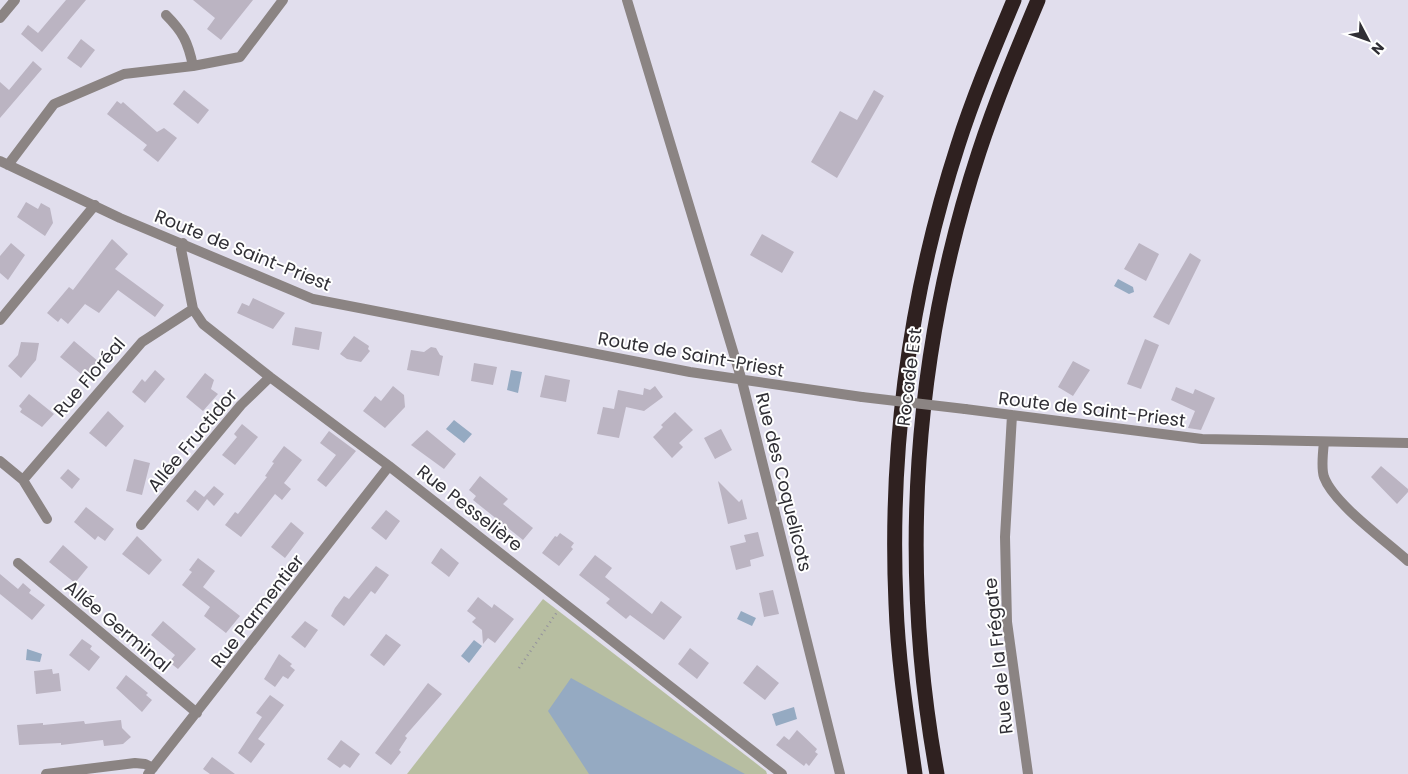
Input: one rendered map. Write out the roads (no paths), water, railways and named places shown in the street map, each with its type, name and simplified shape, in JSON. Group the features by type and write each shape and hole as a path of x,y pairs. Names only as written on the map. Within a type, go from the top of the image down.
{"highway":[{"name":"Rocade Est","path":"915,774 903,690 896,596 894,523 897,456 907,361 929,251 958,146 984,72 1014,0"},
{"name":"Rocade Est","path":"938,774 923,676 917,604 915,529 918,458 928,368 938,304 976,161 1005,79 1038,0"}],"street":[{"path":"0,18 15,0"},
{"path":"4,163 54,104 124,74 193,66 240,57 283,0"},
{"name":"Rue des Coquelicots","path":"627,0 742,381 840,774"},
{"path":"166,14 181,30 189,46 193,66"},
{"name":"Route de Saint-Priest","path":"4,163 120,218 313,299 742,381 862,397 1202,439 1408,443"},
{"path":"0,320 95,205"},
{"name":"Rue Pesselière","path":"183,243 181,249 193,309 203,324 564,602 782,774"},
{"name":"Rue Floréal","path":"23,480 142,342 193,309"},
{"name":"Allée Fructidor","path":"141,525 241,405 270,377"},
{"name":"Rue de la Frégate","path":"1012,415 1005,537 1008,622 1028,774"},
{"path":"1324,442 1323,475 1331,490 1348,508 1408,561"},
{"path":"0,461 23,480 47,519"},
{"name":"Rue Parmentier","path":"151,771 389,466"},
{"name":"Allée Germinal","path":"18,563 197,713"},
{"path":"46,774 135,763 144,764 151,771"}],"water":[{"path":"1118,279 1133,287 1134,292 1129,294 1114,286"},
{"path":"511,370 522,372 518,393 507,390"},
{"path":"454,420 472,434 464,443 446,429"},
{"path":"741,611 756,618 752,626 737,619"},
{"path":"474,640 482,646 469,663 461,656"},
{"path":"27,649 42,654 40,662 26,660"},
{"path":"571,678 745,774 589,774 548,711"},
{"path":"794,707 797,719 776,726 772,714"}]}
